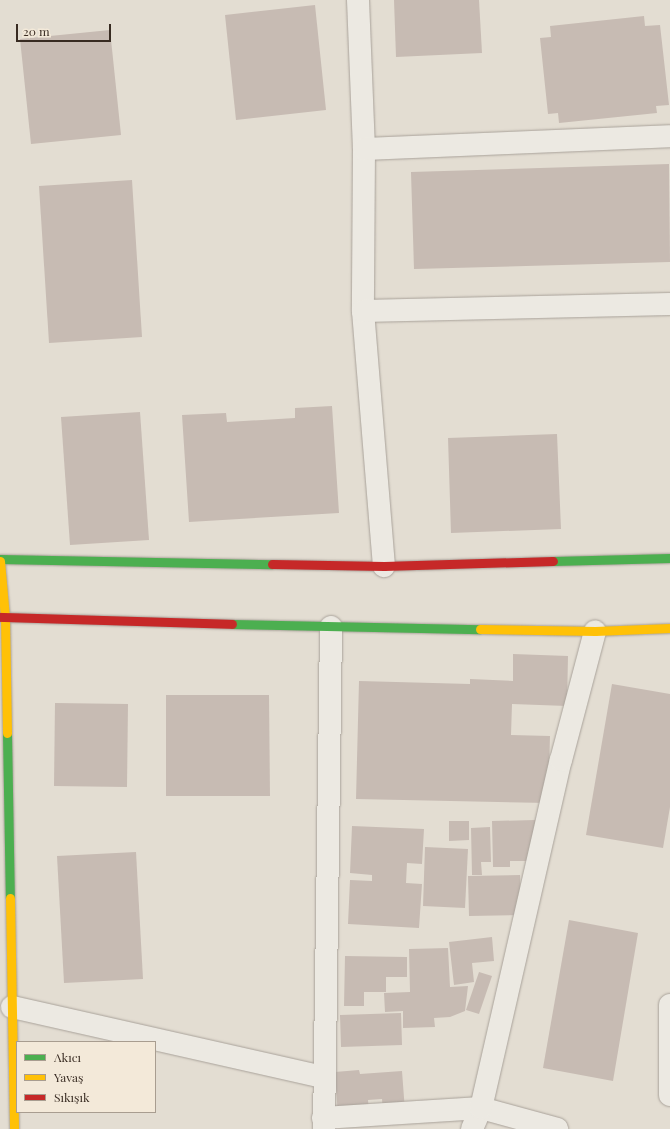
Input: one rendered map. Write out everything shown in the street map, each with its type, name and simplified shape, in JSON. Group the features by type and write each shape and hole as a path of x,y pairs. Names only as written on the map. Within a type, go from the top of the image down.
{"main road":[{"path":"14,1129 0,560 384,566 670,558"},
{"path":"2,617 331,628 594,631 670,628"}],"street":[{"path":"358,0 364,149 363,311 384,566"},
{"path":"364,149 670,136"},
{"path":"363,311 670,304"},
{"path":"331,628 323,1124 481,1108 557,1129"},
{"path":"472,1129 481,1108 561,760 594,631"},
{"path":"670,1005 670,1095"},
{"path":"12,1007 324,1077"}],"building":[{"path":"394,0 479,0 482,53 396,57"},
{"path":"315,5 326,110 236,120 225,15"},
{"path":"644,16 645,26 660,25 669,105 656,106 657,113 559,123 558,113 548,114 540,38 551,37 550,26"},
{"path":"110,30 121,135 31,144 20,39"},
{"path":"669,164 670,262 414,269 411,172"},
{"path":"132,180 142,337 49,343 39,186"},
{"path":"332,406 339,513 189,522 182,415 226,413 227,422 295,418 295,408"},
{"path":"140,412 149,540 70,545 61,417"},
{"path":"557,434 561,529 451,533 448,438"},
{"path":"513,654 568,656 567,706 512,704 511,735 550,736 548,803 356,799 359,681 470,684 470,679 513,681"},
{"path":"612,684 670,694 670,807 663,848 586,835"},
{"path":"166,695 269,695 270,796 166,796"},
{"path":"55,703 128,704 127,787 54,786"},
{"path":"535,820 536,861 510,861 510,867 493,867 492,821"},
{"path":"449,821 469,821 469,840 449,841"},
{"path":"352,826 424,829 422,864 407,863 406,883 422,884 419,928 348,924 350,880 372,881 372,875 350,873"},
{"path":"490,827 491,862 481,862 482,875 472,875 471,828"},
{"path":"425,847 468,849 465,908 423,906"},
{"path":"136,852 143,979 64,983 57,856"},
{"path":"520,875 521,915 469,916 468,876"},
{"path":"569,920 638,933 613,1081 543,1068"},
{"path":"492,937 494,961 472,963 474,982 454,985 449,942"},
{"path":"448,948 450,987 468,986 465,1011 450,1017 434,1018 435,1027 403,1028 403,1011 385,1012 384,993 410,992 409,949"},
{"path":"345,956 407,957 407,977 386,977 386,992 364,992 364,1006 344,1006"},
{"path":"479,972 492,976 479,1014 466,1010"},
{"path":"401,1013 402,1045 341,1047 340,1015"},
{"path":"359,1070 360,1074 402,1071 405,1111 383,1113 382,1099 368,1100 369,1113 338,1116 335,1072"}],"traffic: fast":[{"path":"553,561 670,558"},
{"path":"0,559 272,564"},
{"path":"232,624 480,629"},
{"path":"7,733 10,898"}],"traffic: slow":[{"path":"0,561 5,617 7,733"},
{"path":"480,629 595,631 670,628"},
{"path":"10,898 14,1129"}],"traffic: jam":[{"path":"272,564 384,566 553,561"},
{"path":"0,617 232,624"}]}
